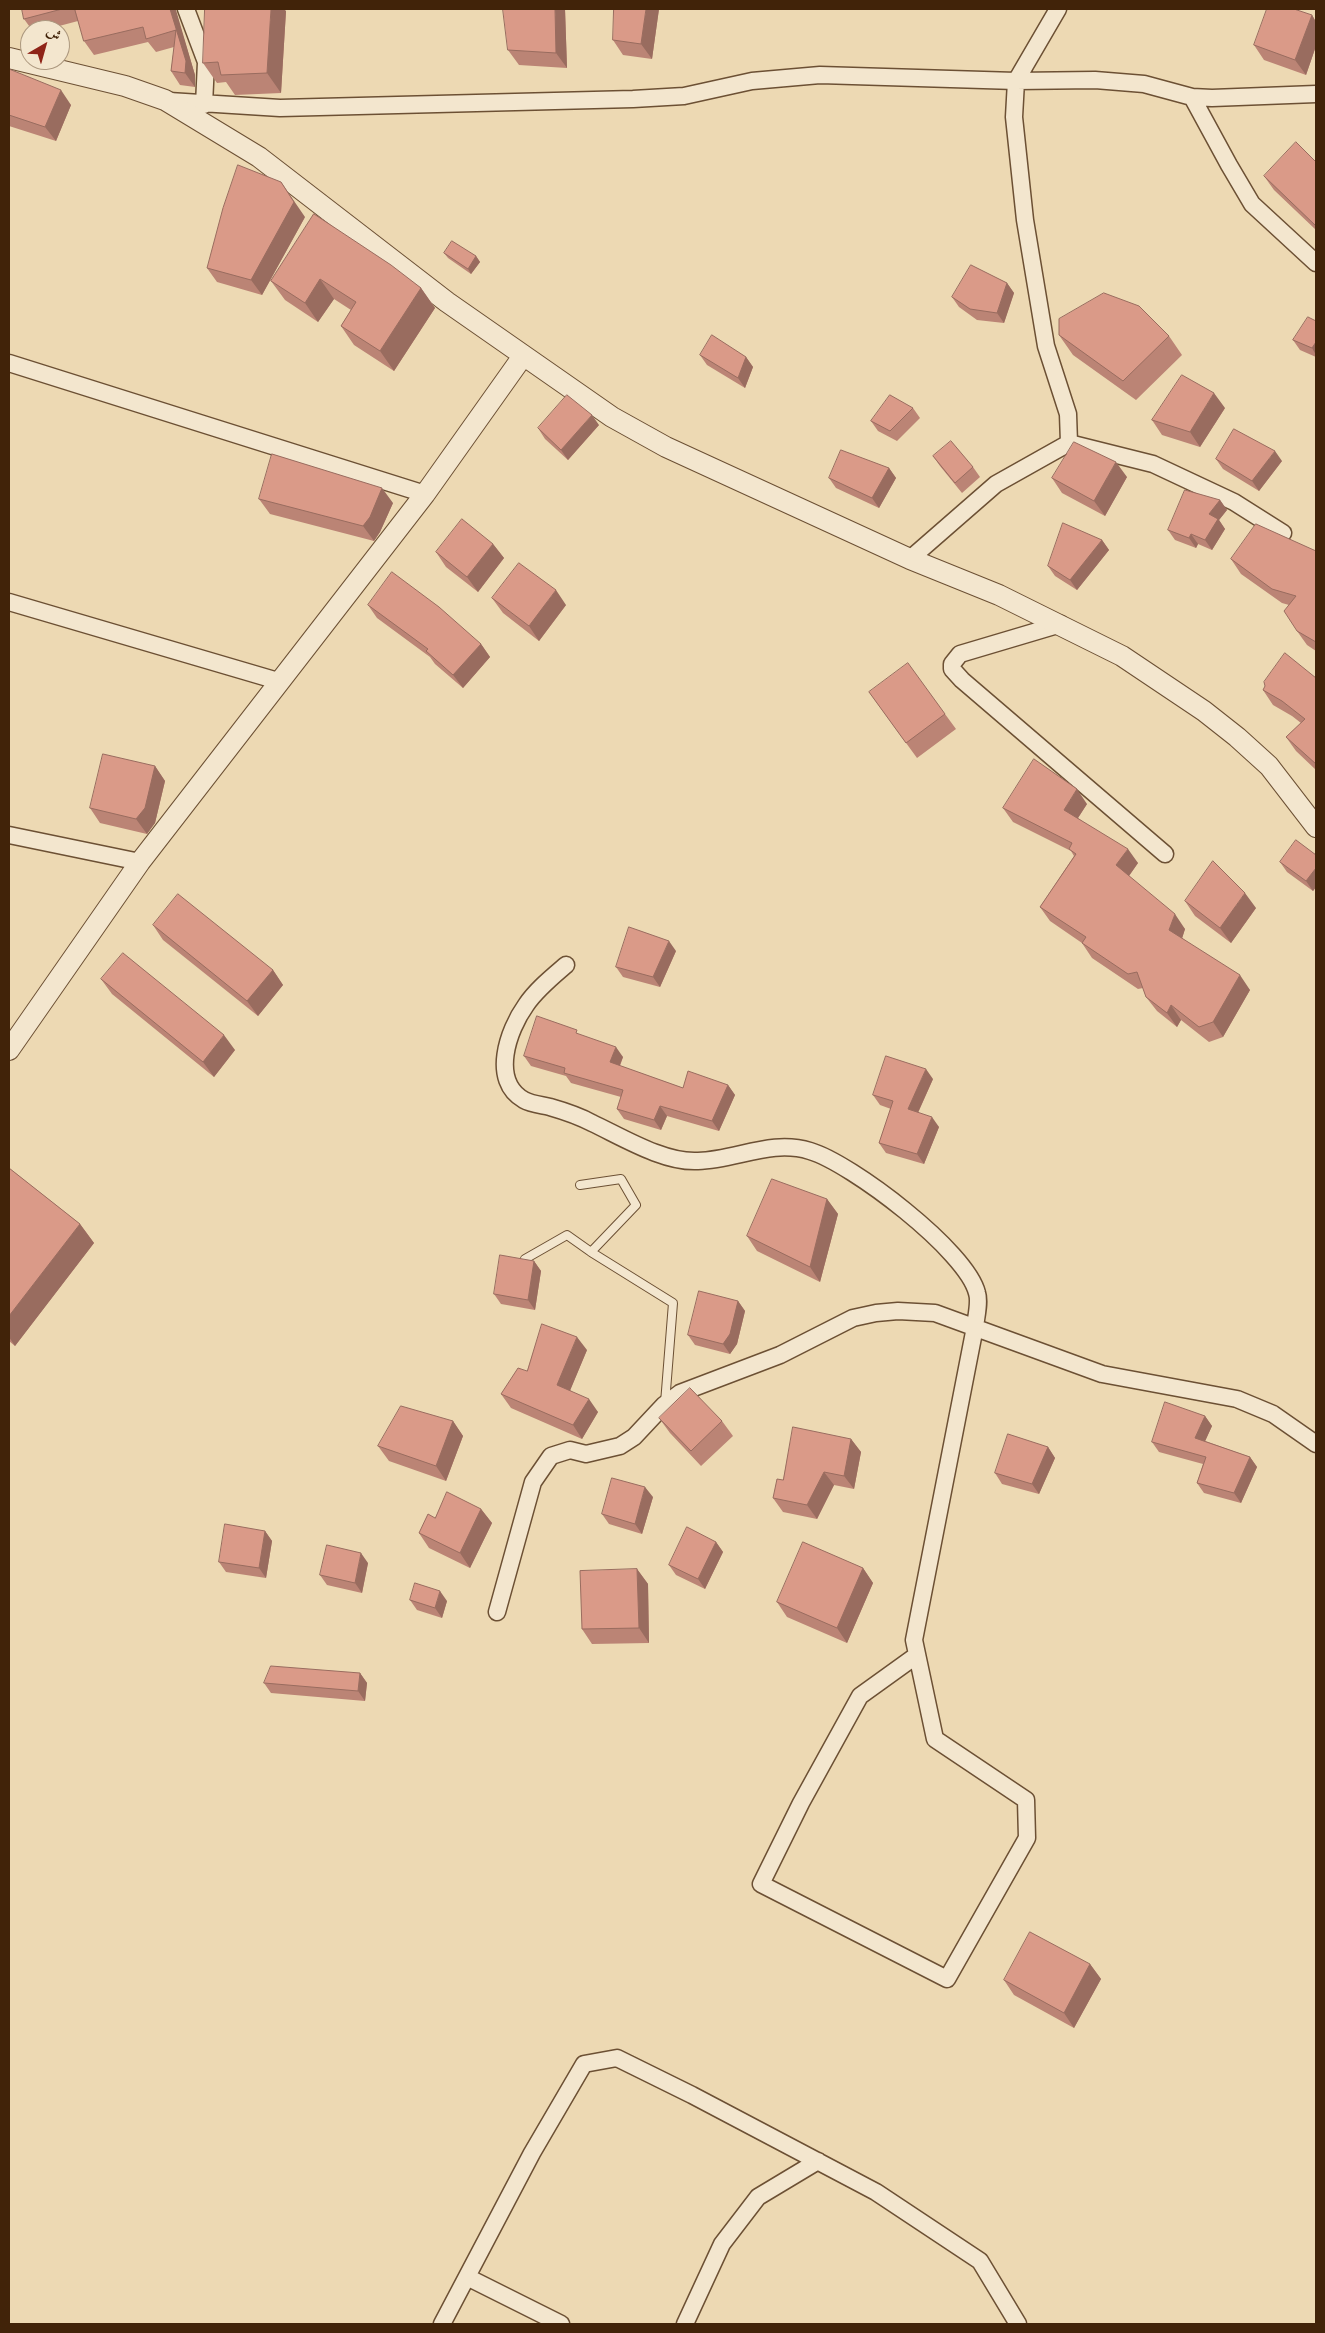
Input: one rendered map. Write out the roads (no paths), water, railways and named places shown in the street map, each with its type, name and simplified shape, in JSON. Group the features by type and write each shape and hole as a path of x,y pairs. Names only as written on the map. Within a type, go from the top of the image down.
{"street":[{"path":"186,9 206,62 204,105"},
{"path":"1058,9 1016,81 1016,142 1025,220 1046,346 1068,414 1069,443"},
{"path":"9,58 125,86 164,100 259,157 447,302 612,417 666,447 910,559 999,595 1061,624 1122,656 1204,711 1269,766 1316,827"},
{"path":"164,100 204,105 280,108 633,99 684,96 752,82 820,75 1016,81 1095,80 1144,84 1192,97 1316,94"},
{"path":"1192,97 1252,204 1316,263"},
{"path":"9,1050 140,862 278,681 425,494 523,356"},
{"path":"9,363 425,494"},
{"path":"910,559 996,484 1069,443 1153,464 1234,502 1283,533"},
{"path":"9,602 278,681"},
{"path":"1061,624 960,654 952,664 952,669 962,680 1165,854"},
{"path":"9,835 140,862"},
{"path":"566,965 526,1004 517,1020 509,1042 505,1068 512,1089 525,1100 561,1110 592,1122 622,1139 664,1155 697,1162 769,1147 790,1147 810,1151 834,1161 934,1234 964,1268 978,1293 975,1327 914,1640 935,1739 1026,1800 1027,1838 947,1979 761,1884 801,1804 860,1696 917,1655"},
{"path":"497,1612 533,1482 551,1456 570,1450 586,1454 620,1446 634,1437 664,1405 680,1393 780,1355 853,1318 898,1311 935,1313 1053,1358 1102,1374 1237,1399 1273,1414 1316,1444"},
{"path":"442,2324 532,2153 584,2064 617,2058 692,2095 876,2192 980,2261 1018,2324"},
{"path":"685,2324 722,2244 758,2197 818,2161"},
{"path":"467,2277 561,2324"}],"lane":[{"path":"580,1186 621,1179 636,1205 590,1252"},
{"path":"525,1259 567,1235 590,1252 673,1303 664,1405"}]}
